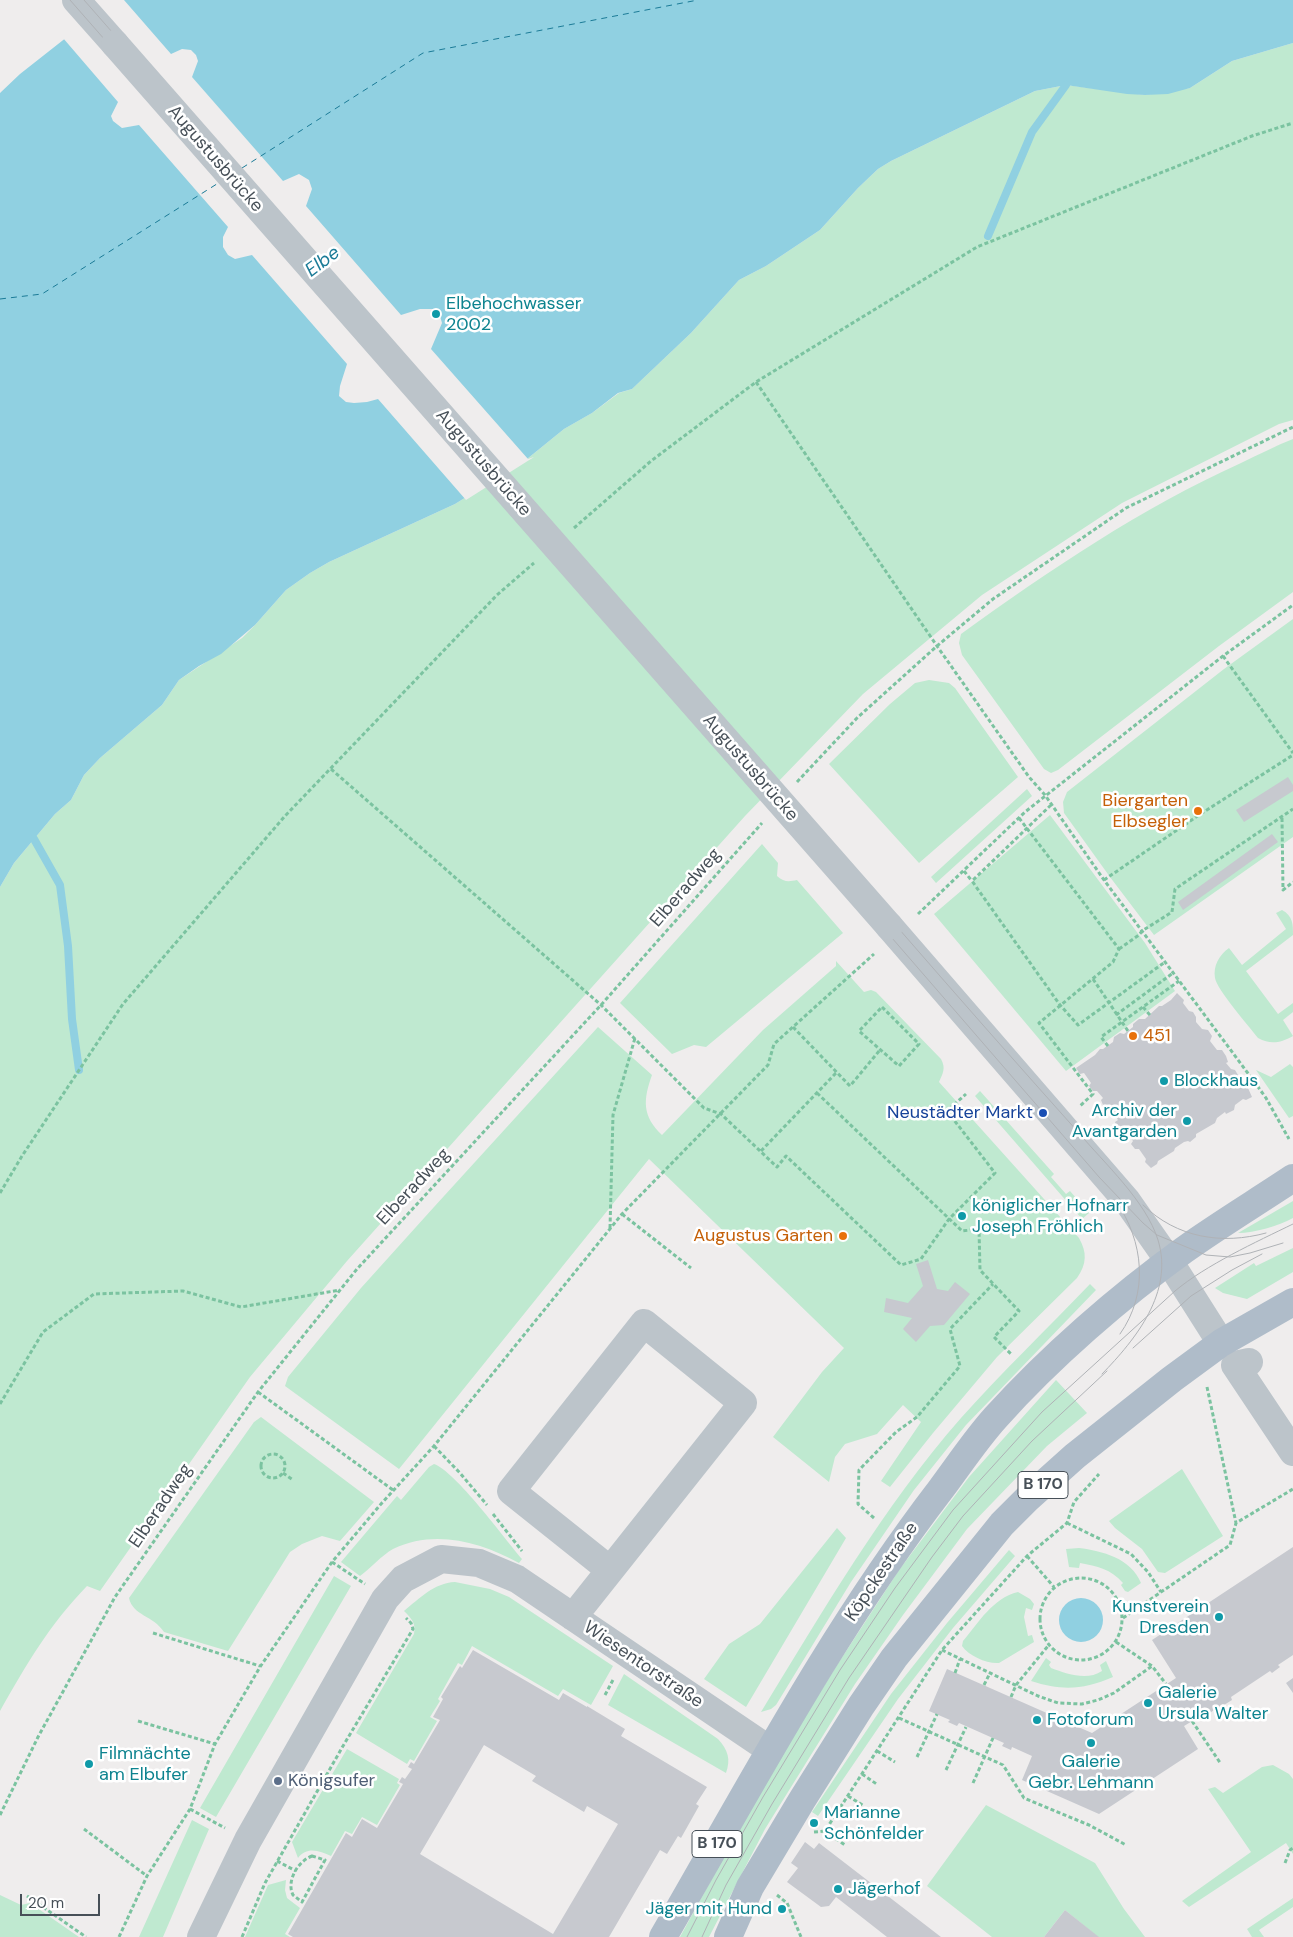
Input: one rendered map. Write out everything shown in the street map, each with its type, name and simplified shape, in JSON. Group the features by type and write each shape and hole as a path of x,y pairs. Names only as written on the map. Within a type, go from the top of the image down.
{"main road":[{"name":"B 170","path":"1169,1261 1202,1237 1293,1178"},
{"name":"Köpckestraße","path":"663,1937 770,1750 901,1540 995,1418 1051,1361 1127,1294 1169,1261"},
{"name":"B 170","path":"728,1937 750,1887 860,1706 894,1658 1002,1524 1075,1456 1172,1379 1221,1343 1293,1302"}],"street":[{"name":"Augustusbrücke","path":"76,0 1116,1186 1169,1261"},
{"path":"1169,1261 1221,1343"},
{"path":"573,1617 743,1403 644,1323 511,1490 610,1570"},
{"path":"1249,1362 1235,1364 1293,1452"},
{"path":"201,1937 248,1840 385,1599 404,1579 441,1559 479,1563 520,1582"},
{"name":"Wiesentorstraße","path":"520,1582 770,1750"}],"path":[{"path":"570,531 651,461 756,382 977,248 1252,136 1293,123"},
{"path":"756,382 1029,777 1046,795 1051,805 1104,880 1266,1098 1289,1139"},
{"path":"792,789 857,718 937,646 993,600 1126,508 1293,427"},
{"path":"0,1193 22,1156 123,1004 285,816 497,595 541,557"},
{"path":"918,914 1019,818 1046,795 1223,656 1293,605"},
{"path":"1104,880 1293,754 1223,656"},
{"path":"331,769 601,1005 704,1108 721,1114 777,1166 786,1156 901,1265 921,1259 950,1219 996,1173 947,1111 966,1094"},
{"path":"972,881 1051,805"},
{"path":"1079,1107 1093,1094 1039,1023 1113,962 1119,949 1142,931 1172,912 1175,889 1293,809"},
{"path":"1282,817 1283,890 1293,882"},
{"name":"Elberadweg","path":"0,1815 38,1736 115,1597 258,1392 364,1261 601,1005 766,818"},
{"path":"1019,818 1119,949"},
{"path":"964,871 1060,1005 1078,1025 1165,962"},
{"path":"119,1937 148,1876 190,1809 214,1744 260,1666 332,1562 393,1490 434,1446 622,1214 768,1065 774,1044 874,954"},
{"path":"1116,1015 1173,973"},
{"path":"1093,979 1128,1031"},
{"path":"1108,1046 1101,1037 1179,981"},
{"path":"882,1007 919,1044 899,1066 880,1050 859,1032 882,1007"},
{"path":"1143,1007 1150,1015"},
{"path":"793,1028 850,1086 880,1050"},
{"path":"610,1229 613,1116 635,1038"},
{"path":"761,1151 836,1073"},
{"path":"817,1093 962,1231 979,1228 980,1270 1019,1311 994,1337 1011,1354"},
{"path":"622,1214 691,1268"},
{"path":"874,1518 858,1504 859,1470 896,1432 917,1417 960,1366 950,1329 994,1284"},
{"path":"0,1404 44,1332 94,1294 183,1290 242,1308 340,1290"},
{"path":"1123,1618 1230,1545 1236,1524 1207,1384 1199,1390"},
{"path":"258,1392 393,1490"},
{"path":"434,1446 476,1492 534,1567 520,1582"},
{"path":"272,1453 279,1455 285,1461 283,1473 276,1478 268,1478 262,1472 260,1464 262,1460 272,1453"},
{"path":"807,1834 825,1830 942,1650 1027,1556 1067,1523 1074,1502 1104,1469"},
{"path":"283,1473 293,1480"},
{"path":"1236,1524 1293,1489"},
{"path":"1067,1523 1131,1554 1148,1572 1161,1592"},
{"path":"1027,1556 1054,1587"},
{"path":"242,1937 265,1883 277,1861 413,1629 411,1623 385,1599 332,1562"},
{"path":"1080,1578 1094,1580 1106,1586 1116,1596 1121,1606 1123,1618 1121,1630 1116,1642 1106,1652 1094,1659 1075,1661 1059,1655 1048,1646 1042,1634 1039,1618 1043,1602 1054,1587 1062,1582 1080,1578"},
{"path":"153,1633 260,1666"},
{"path":"1116,1642 1152,1666 1166,1684"},
{"path":"1011,1697 1016,1685 1048,1646"},
{"path":"942,1650 1038,1696 1058,1702 1082,1704 1114,1693 1152,1666"},
{"path":"955,1672 960,1659"},
{"path":"984,1685 990,1673"},
{"path":"605,1694 608,1688"},
{"path":"916,1757 937,1714"},
{"path":"899,1718 1003,1765 1024,1798 1090,1825 1126,1845"},
{"path":"1192,1720 1221,1764"},
{"path":"138,1721 214,1744"},
{"path":"946,1770 966,1727"},
{"path":"973,1783 993,1738"},
{"path":"877,1751 895,1762"},
{"path":"862,1774 878,1785"},
{"path":"848,1796 864,1806"},
{"path":"190,1809 213,1822"},
{"path":"84,1829 148,1876"},
{"path":"825,1830 845,1845"},
{"path":"1286,1863 1290,1850 1293,1848"},
{"path":"310,1857 325,1860 315,1882 302,1902 298,1901 291,1891 291,1881 296,1871 301,1862 310,1857"},
{"path":"277,1861 296,1871"},
{"path":"773,1892 787,1903 801,1937"},
{"path":"27,1896 86,1937"}],"green space":[{"path":"1293,43 1293,420 1279,424 1122,503 982,595 863,694 745,816 347,1261 250,1377 100,1591 87,1586 61,1615 29,1661 0,1711 0,887 14,863 55,814 71,800 84,775 100,758 162,705 179,680 242,638 286,590 329,562 455,504 527,459 564,429 592,413 619,393 632,389 691,333 739,280 766,266 820,230 878,169 1035,91 1066,85 1145,95 1190,88 1232,61"},
{"path":"1293,439 1293,592 1219,646 1058,770 1051,773 1044,769 962,655 959,643 961,634 1062,564 1132,520 1204,481"},
{"path":"1293,619 1293,837 1154,935 1064,813 1063,802 1067,792 1224,669"},
{"path":"929,680 949,683 955,688 1018,777 919,863 829,764 890,704 915,683"},
{"path":"1027,789 1032,796 936,883 931,877"},
{"path":"1050,815 1145,943 1175,991 1066,1071 934,914"},
{"path":"762,844 778,863 777,876 786,881 797,880 843,933 706,1047 694,1045 672,1054 620,1003"},
{"path":"1282,910 1290,918 1293,935 1246,971 1278,1014 1293,1003 1293,1012 1283,1020 1293,1036 1280,1042 1271,1042 1258,1038 1234,1008 1217,984 1215,969 1222,954 1229,948 1242,965 1286,929 1276,913"},
{"path":"836,961 864,992 871,990 876,992 941,1059 944,1068 939,1082 1079,1238 1085,1253 1083,1268 1077,1278 997,1357 890,1487 881,1481 921,1422 903,1405 877,1434 845,1444 835,1457 829,1482 773,1437 822,1372 844,1348 649,1159 399,1469 285,1386 288,1377 361,1288 598,1027 652,1075 647,1092 646,1107 655,1128 662,1135 763,1030 836,966"},
{"path":"1290,1064 1293,1067 1293,1116 1289,1118 1256,1070 1271,1077"},
{"path":"980,1091 1054,1174 1051,1177 1066,1194 1070,1191 1089,1213 1082,1219 975,1096"},
{"path":"1293,1201 1293,1218 1252,1232 1238,1233"},
{"path":"1293,1248 1293,1272 1247,1299 1223,1293 1215,1288 1254,1263 1256,1266"},
{"path":"1090,1284 1096,1290 966,1425 914,1490 851,1582 776,1705 771,1709 761,1712 855,1560 906,1487 961,1418 1008,1367"},
{"path":"1056,1380 1087,1413 1047,1446 967,1529 903,1615 855,1684 765,1829 709,1937 680,1937 773,1767 899,1570 969,1477"},
{"path":"261,1417 374,1502 340,1541 322,1536 302,1544 290,1552 228,1651 164,1632 160,1626 135,1609 129,1598 254,1422"},
{"path":"434,1464 443,1469 467,1492 522,1559 519,1563 473,1544 441,1539 409,1543 393,1549 360,1576 341,1562 397,1496 401,1500 429,1467"},
{"path":"1182,1469 1223,1536 1165,1573 1158,1572 1142,1549 1109,1521"},
{"path":"837,1528 846,1538 746,1707 704,1679 729,1644 760,1624"},
{"path":"1079,1548 1115,1557 1130,1567 1141,1583 1128,1592 1125,1591 1121,1585 1123,1583 1114,1574 1103,1569 1080,1563 1079,1568 1069,1567 1066,1549"},
{"path":"1009,1550 1015,1556 953,1628 898,1699 818,1816 812,1812 891,1694 947,1623"},
{"path":"334,1576 351,1586 216,1817 200,1808"},
{"path":"455,1582 490,1589 509,1597 613,1666 591,1705 563,1689 558,1696 472,1646 462,1665 458,1663 438,1699 440,1701 430,1717 437,1721 414,1761 410,1759 407,1764 356,1733 414,1634 413,1621 404,1611 434,1588"},
{"path":"1018,1592 1030,1599 1034,1604 1032,1610 1026,1608 1024,1617 1028,1636 1032,1635 1034,1642 999,1663 984,1661 965,1650 962,1646 963,1641 987,1612 1001,1600"},
{"path":"1046,1658 1051,1662 1049,1665 1051,1668 1083,1676 1090,1676 1102,1671 1100,1665 1106,1661 1113,1677 1092,1685 1072,1688 1063,1688 1031,1681"},
{"path":"624,1674 718,1739 728,1755 726,1773 608,1705"},
{"path":"347,1749 399,1779 397,1783 400,1785 377,1825 362,1817 352,1834 345,1831 331,1856 318,1851 309,1851 298,1858 292,1842"},
{"path":"1273,1765 1289,1774 1293,1779 1293,1854 1286,1843 1189,1907 1182,1901 1251,1852 1208,1789 1215,1787 1223,1793 1262,1767"},
{"path":"986,1805 1095,1863 1124,1909 1145,1937 1098,1937 1065,1910 1044,1937 992,1937 927,1886"},
{"path":"192,1820 209,1829 163,1937 139,1937"},
{"path":"286,1880 285,1890 287,1898 300,1908 285,1934 290,1937 245,1937 268,1885"},
{"path":"0,1895 21,1905 30,1903 79,1937 0,1937"},
{"path":"1293,1898 1293,1907 1259,1930 1264,1937 1252,1937 1247,1929"}],"water":[{"name":"Elbe","path":"114,0 1293,0 1293,43 1232,61 1190,88 1168,94 1127,94 1066,85 1035,91 878,169 820,230 766,266 739,280 691,333 632,389 618,393 592,413 564,429 527,459 455,504 329,562 286,590 255,625 221,654 179,680 162,705 100,758 84,775 71,800 55,814 14,863 0,887 0,93 20,74"},
{"path":"1085,1598 1097,1604 1102,1611 1102,1629 1097,1636 1090,1641 1077,1642 1069,1639 1062,1632 1059,1616 1062,1608 1069,1601"}],"pier":[{"path":"110,0 124,0 171,54 182,49 191,50 196,55 198,61 192,77 283,181 299,174 309,180 312,189 306,206 401,315 420,309 434,309 440,316 442,323 431,349 528,459 534,457 466,500 378,399 354,403 346,402 339,396 347,364 252,255 235,259 228,255 223,247 223,237 228,227 139,125 122,128 113,121 111,116 118,102 63,38"}],"building":[{"path":"1288,777 1293,785 1293,791 1244,822 1236,810"},
{"path":"1272,834 1278,842 1183,910 1178,902"},
{"name":"Blockhaus","path":"1177,993 1184,1000 1183,1003 1189,1011 1193,1012 1196,1022 1202,1029 1208,1030 1212,1036 1210,1041 1217,1050 1222,1050 1228,1062 1226,1063 1231,1069 1235,1070 1238,1079 1244,1088 1248,1088 1252,1097 1246,1100 1243,1099 1235,1105 1234,1110 1226,1114 1225,1112 1217,1118 1215,1123 1196,1134 1196,1137 1190,1142 1184,1142 1175,1148 1174,1151 1151,1168 1145,1162 1146,1159 1139,1149 1135,1149 1131,1144 1133,1141 1127,1133 1120,1130 1116,1125 1115,1122 1118,1120 1112,1111 1106,1112 1102,1106 1101,1100 1103,1098 1097,1091 1093,1091 1089,1086 1091,1083 1084,1073 1080,1074 1076,1068 1095,1055 1100,1049 1113,1042 1114,1037 1120,1033 1124,1034 1139,1019 1145,1019 1159,1006 1171,1000"},
{"path":"928,1260 937,1289 948,1291 955,1282 970,1294 944,1325 930,1326 916,1342 903,1329 912,1318 884,1312 886,1298 908,1303 923,1286 916,1264"},
{"path":"1293,1547 1293,1655 1278,1665 1280,1667 1272,1673 1270,1671 1231,1697 1232,1700 1201,1719 1199,1717 1184,1726 1198,1749 1099,1814 1022,1780 1032,1756 1012,1747 1011,1750 1002,1746 1004,1743 959,1723 957,1726 948,1722 950,1720 929,1711 947,1669 1092,1733 1176,1678 1152,1640"},
{"path":"473,1650 559,1700 563,1693 625,1729 621,1736 707,1787 696,1804 699,1806 681,1838 678,1836 667,1854 660,1850 609,1937 293,1937 288,1934 346,1833 352,1837 362,1819 377,1828 403,1784 399,1782 402,1777 405,1779 412,1769 408,1767 411,1762 414,1764 440,1720 433,1717 443,1699 441,1697 460,1666 462,1668","holes":["484,1745 536,1776 532,1781 584,1812 587,1806 618,1824 553,1934 420,1854"]},
{"path":"1293,1678 1293,1693 1286,1683"},
{"name":"Jägerhof","path":"805,1842 814,1849 819,1843 941,1937 887,1937 836,1897 829,1906 821,1907 787,1882 798,1868 791,1863"},
{"path":"1065,1910 1099,1937 1044,1937"}],"waterway":[{"path":"988,236 1032,132 1066,85"},
{"path":"34,839 60,885 68,946 72,1019 79,1070"}],"ferry route":[{"path":"242,168 423,53 698,0"},
{"path":"0,299 42,294 220,182"}],"tram line":[{"path":"70,0 1099,1177 1143,1223 1157,1235 1206,1255 1230,1257 1283,1243"},
{"path":"84,0 1134,1197 1152,1225 1158,1240 1162,1259 1161,1278 1149,1313 1139,1330 1102,1374"},
{"path":"1116,1201 1133,1233 1139,1268 1136,1302 1120,1334"},
{"path":"1143,1205 1170,1225 1185,1232 1201,1236 1233,1238 1266,1233"},
{"path":"687,1937 716,1880 763,1797 840,1670 895,1588 953,1510 1042,1412 1175,1291 1216,1263 1293,1224"},
{"path":"1133,1348 1191,1296 1232,1270 1262,1254"},
{"path":"702,1937 726,1885 772,1804 849,1678 932,1557 963,1516 1032,1441 1107,1371"}],"place":[{"name":"Elbehochwasser 2002","path":"436,314"},
{"name":"Biergarten Elbsegler","path":"1198,811"},
{"name":"451","path":"1133,1036"},
{"name":"Blockhaus","path":"1164,1081"},
{"name":"Neustädter Markt","path":"1043,1113"},
{"name":"Archiv der Avantgarden","path":"1187,1121"},
{"name":"königlicher Hofnarr Joseph Fröhlich","path":"962,1216"},
{"name":"Augustus Garten","path":"843,1236"},
{"name":"Kunstverein Dresden","path":"1219,1617"},
{"name":"Galerie Ursula Walter","path":"1148,1703"},
{"name":"Fotoforum","path":"1037,1720"},
{"name":"Galerie Gebr. Lehmann","path":"1091,1743"},
{"name":"Filmnächte am Elbufer","path":"89,1764"},
{"name":"Königsufer","path":"278,1781"},
{"name":"Marianne Schönfelder","path":"814,1823"},
{"name":"Jägerhof","path":"838,1889"},
{"name":"Jäger mit Hund","path":"782,1909"}]}
